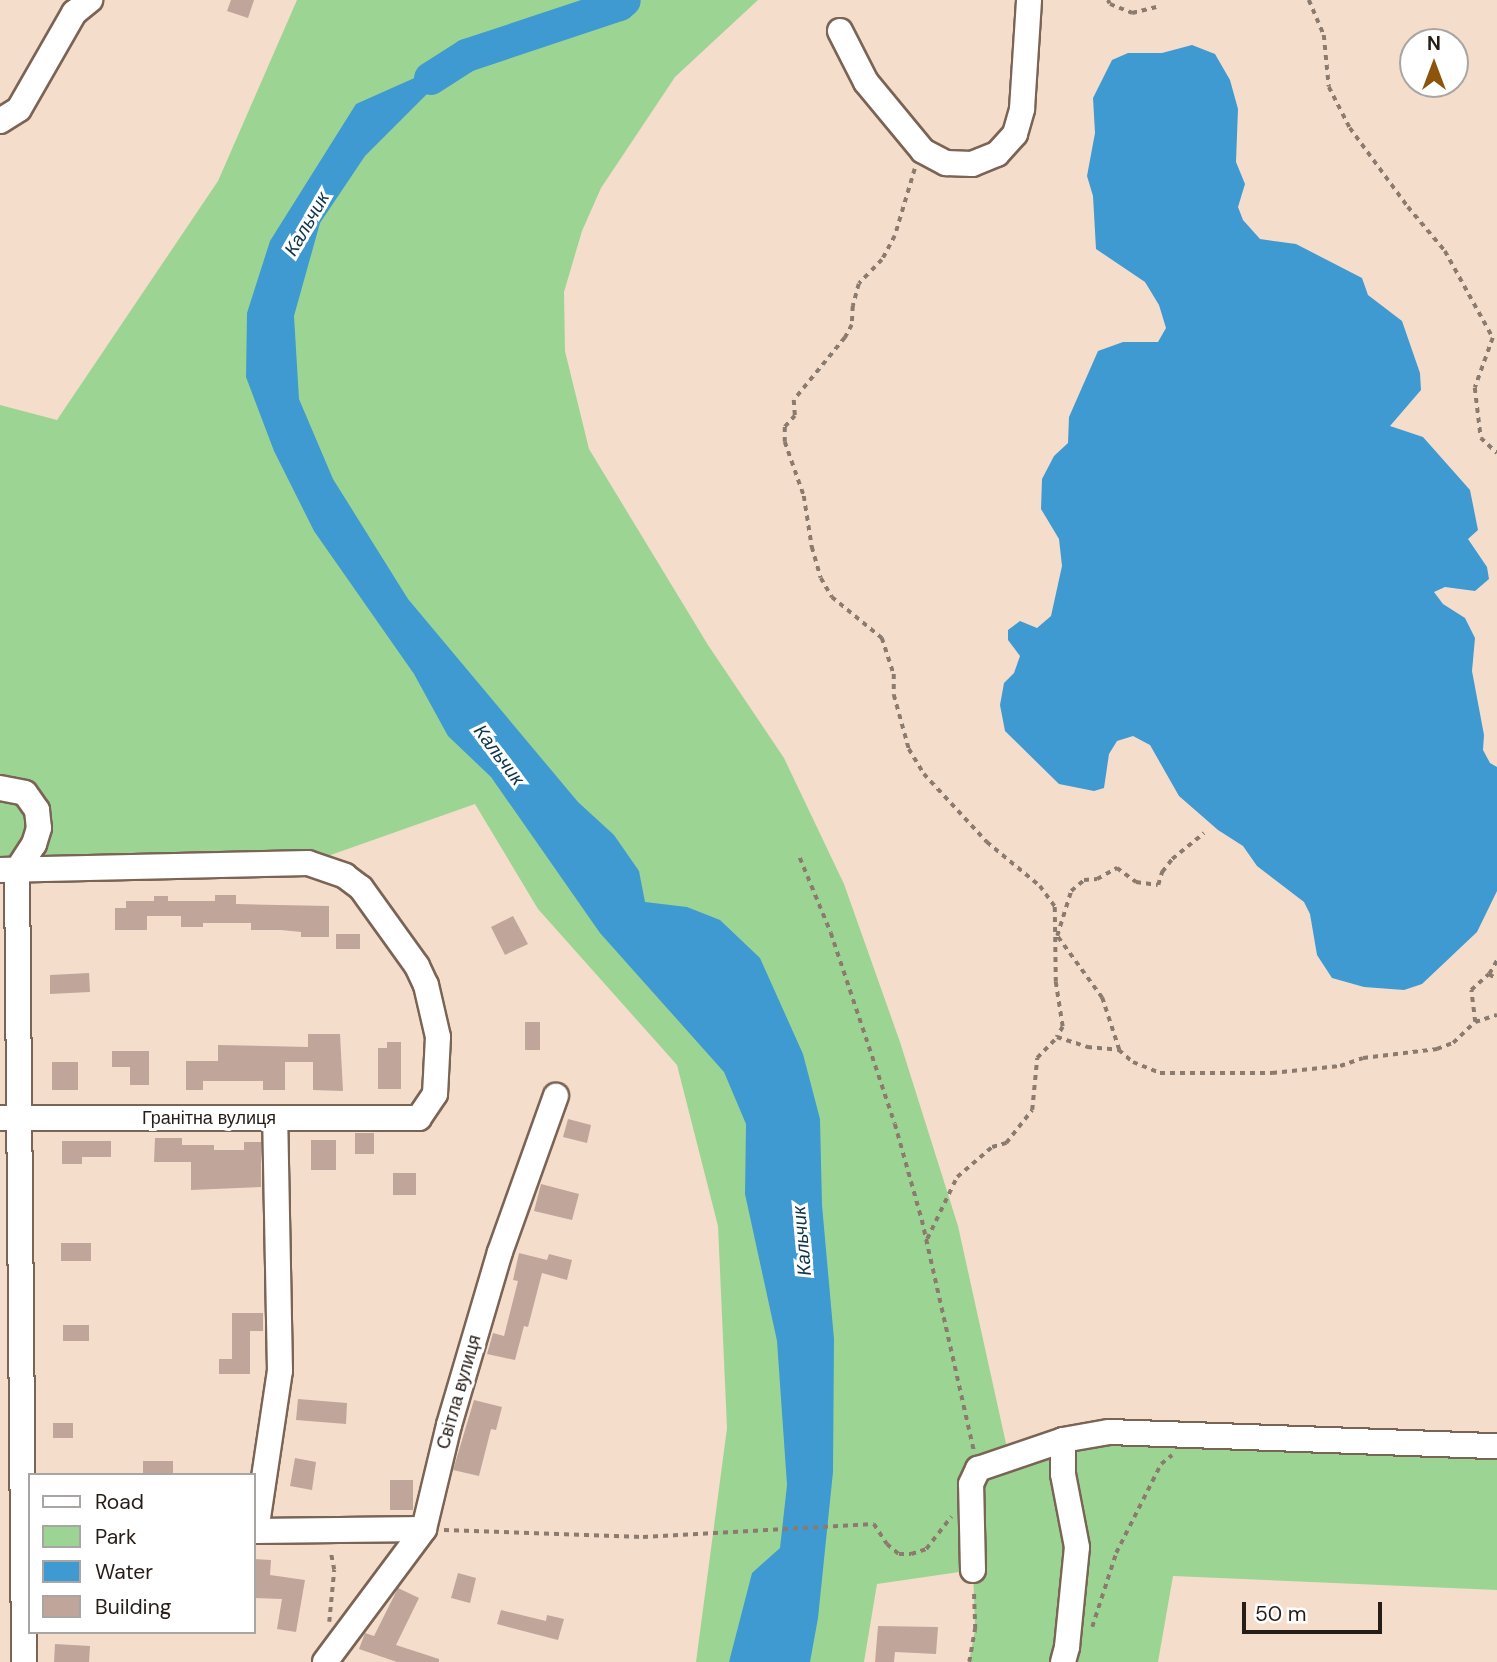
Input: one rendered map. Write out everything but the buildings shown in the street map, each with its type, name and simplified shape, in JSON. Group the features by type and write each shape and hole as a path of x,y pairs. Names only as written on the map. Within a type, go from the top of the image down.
{"street":[{"path":"0,121 19,109 74,13 90,0"},
{"path":"840,32 866,82 923,151 946,163 972,164 997,154 1015,134 1023,109 1029,0"},
{"path":"0,788 25,793 37,810 39,828 34,844 8,870 17,1533 24,1662"},
{"name":"Гранітна вулиця","path":"8,870 308,863 345,876 361,888 417,966 426,985 438,1037 435,1094 419,1118 10,1118"},
{"name":"Світла вулиця","path":"424,1529 449,1425 500,1252 556,1096"},
{"path":"256,1525 280,1371 275,1118"},
{"path":"973,1570 974,1477 1063,1440 1110,1432 1497,1447"},
{"path":"1063,1440 1063,1474 1077,1547 1067,1647 1063,1662"},
{"path":"256,1531 424,1529"},
{"path":"326,1660 424,1529"}],"path":[{"path":"1108,0 1110,4 1132,13 1156,7"},
{"path":"1309,0 1324,35 1329,87 1350,128 1408,207 1445,250 1493,338 1475,388 1481,438 1497,453"},
{"path":"923,151 908,186 895,236 883,260 859,284 853,306 852,326 845,338 794,400 795,416 785,427 785,442 804,496 812,547 821,578 832,597 882,638 894,674 894,695 909,748 924,774 987,842 1040,886 1055,907 1058,936 1056,982 1063,1027 1037,1058 1032,1110 1006,1143 992,1147 957,1177 927,1240"},
{"path":"1058,936 1071,891 1084,880 1097,879 1117,868 1136,882 1158,886 1162,872 1172,859 1204,833"},
{"path":"424,1529 643,1537 740,1529 874,1524 887,1544 899,1554 926,1549 950,1519 974,1477 927,1240 895,1124 855,1001 800,858"},
{"path":"1058,936 1102,998 1119,1050 1133,1062 1160,1073 1272,1073 1340,1066 1363,1058 1437,1049 1452,1044 1475,1022 1497,1015"},
{"path":"1475,1022 1471,990 1489,974 1497,960"},
{"path":"1489,974 1497,979"},
{"path":"1057,1037 1087,1047 1119,1050"},
{"path":"1088,1638 1116,1553 1161,1464 1199,1435"},
{"path":"318,1531 333,1560 326,1660"},
{"path":"969,1662 975,1629 973,1570"}],"green space":[{"path":"297,0 758,0 675,77 601,188 582,231 564,292 565,351 589,449 708,645 784,758 844,884 900,1042 958,1226 1009,1457 1063,1440 1497,1446 1497,1590 1173,1576 1158,1662 969,1662 975,1629 973,1570 877,1584 864,1662 696,1662 727,1428 718,1226 677,1065 538,909 475,804 308,863 0,870 0,405 57,420 218,181"}],"water":[{"path":"1192,45 1215,54 1230,80 1238,109 1236,162 1245,184 1238,207 1243,220 1260,239 1296,244 1362,278 1368,295 1402,321 1420,373 1421,390 1390,426 1423,437 1470,490 1478,530 1468,539 1487,567 1489,579 1475,591 1445,587 1434,592 1443,604 1465,618 1475,638 1472,671 1484,735 1483,750 1490,763 1497,767 1497,891 1477,932 1422,984 1404,990 1364,987 1332,978 1317,955 1310,914 1304,902 1257,866 1243,846 1218,830 1179,796 1150,745 1133,736 1117,741 1109,754 1104,788 1094,791 1059,784 1005,731 1000,705 1004,683 1014,673 1020,656 1008,640 1008,630 1020,621 1037,628 1051,616 1062,566 1059,539 1041,509 1042,479 1054,456 1068,443 1069,417 1098,351 1123,342 1158,342 1166,328 1159,305 1145,282 1096,249 1093,196 1087,176 1095,133 1093,98 1112,60 1128,53 1162,53"},
{"path":"466,55 365,156 320,223 294,316 299,399 333,479 408,599 578,802 614,835 639,871 645,902 687,907 720,920 760,958 803,1054 820,1119 822,1205 834,1339 833,1472 818,1618 810,1662 729,1662 752,1573 780,1548 787,1485 777,1341 745,1194 746,1124 724,1072 600,933 491,777 448,736 414,674 314,531 274,451 246,377 247,313 270,241 356,104"}],"waterway":[{"name":"Кальчик","path":"430,78 466,55 619,4 624,0"}]}
